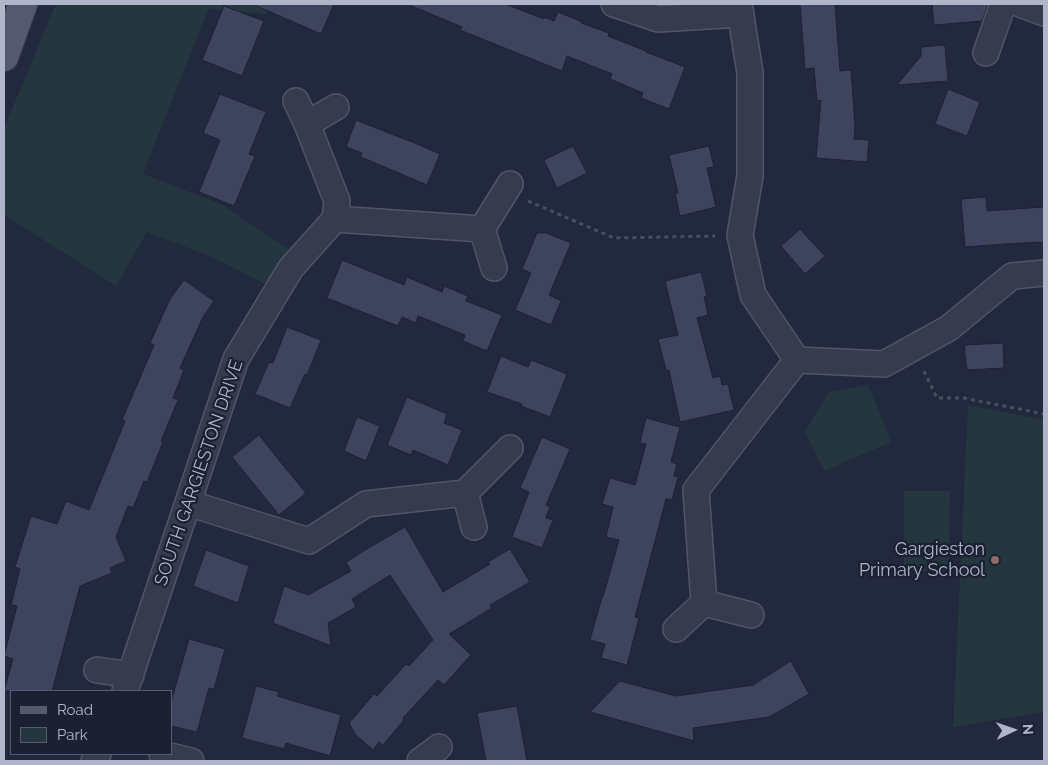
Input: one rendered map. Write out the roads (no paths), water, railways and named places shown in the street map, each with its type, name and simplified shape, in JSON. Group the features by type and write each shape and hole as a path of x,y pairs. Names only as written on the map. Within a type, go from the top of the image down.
{"main road":[{"path":"4,57 23,4"}],"street":[{"path":"614,4 658,18 740,9 750,73 750,176 740,235 753,295 797,360"},
{"path":"986,53 1003,4"},
{"path":"1020,4 1044,14"},
{"path":"296,101 337,201 335,219 482,229"},
{"path":"307,124 336,107"},
{"path":"494,268 482,229 507,190"},
{"name":"SOUTH GARGIESTON DRIVE","path":"97,670 128,683 236,360 291,268 335,219"},
{"path":"797,360 884,364 949,328 1012,276 1044,273"},
{"path":"704,603 696,490 797,360"},
{"path":"188,503 310,541 366,504 465,493 510,448"},
{"path":"465,493 474,527"},
{"path":"704,603 751,614"},
{"path":"676,629 704,603"},
{"path":"166,755 191,761"}],"place":[{"name":"Gargieston Primary School","path":"995,560"}]}
